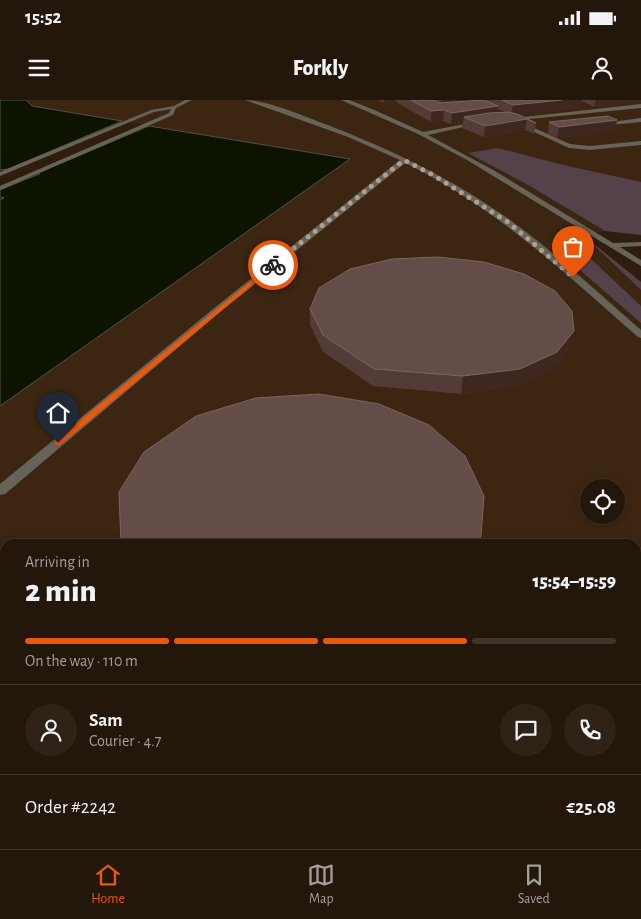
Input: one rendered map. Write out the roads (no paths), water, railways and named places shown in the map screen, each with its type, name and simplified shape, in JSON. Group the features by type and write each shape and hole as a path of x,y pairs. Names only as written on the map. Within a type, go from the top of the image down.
{"lane":[{"path":"0,174 153,111 175,107 189,100"},
{"path":"248,100 347,135 404,160 440,179 508,222 641,335"},
{"path":"344,100 394,119 507,180 641,264"},
{"path":"621,100 639,106"},
{"path":"579,103 594,110"},
{"path":"639,106 504,117 561,144 578,147 641,143"},
{"path":"0,188 171,114 175,107"},
{"path":"593,125 641,120"},
{"path":"423,134 488,121"},
{"path":"535,131 554,129"},
{"path":"0,491 216,311 404,160"},
{"path":"613,245 641,244"}]}
